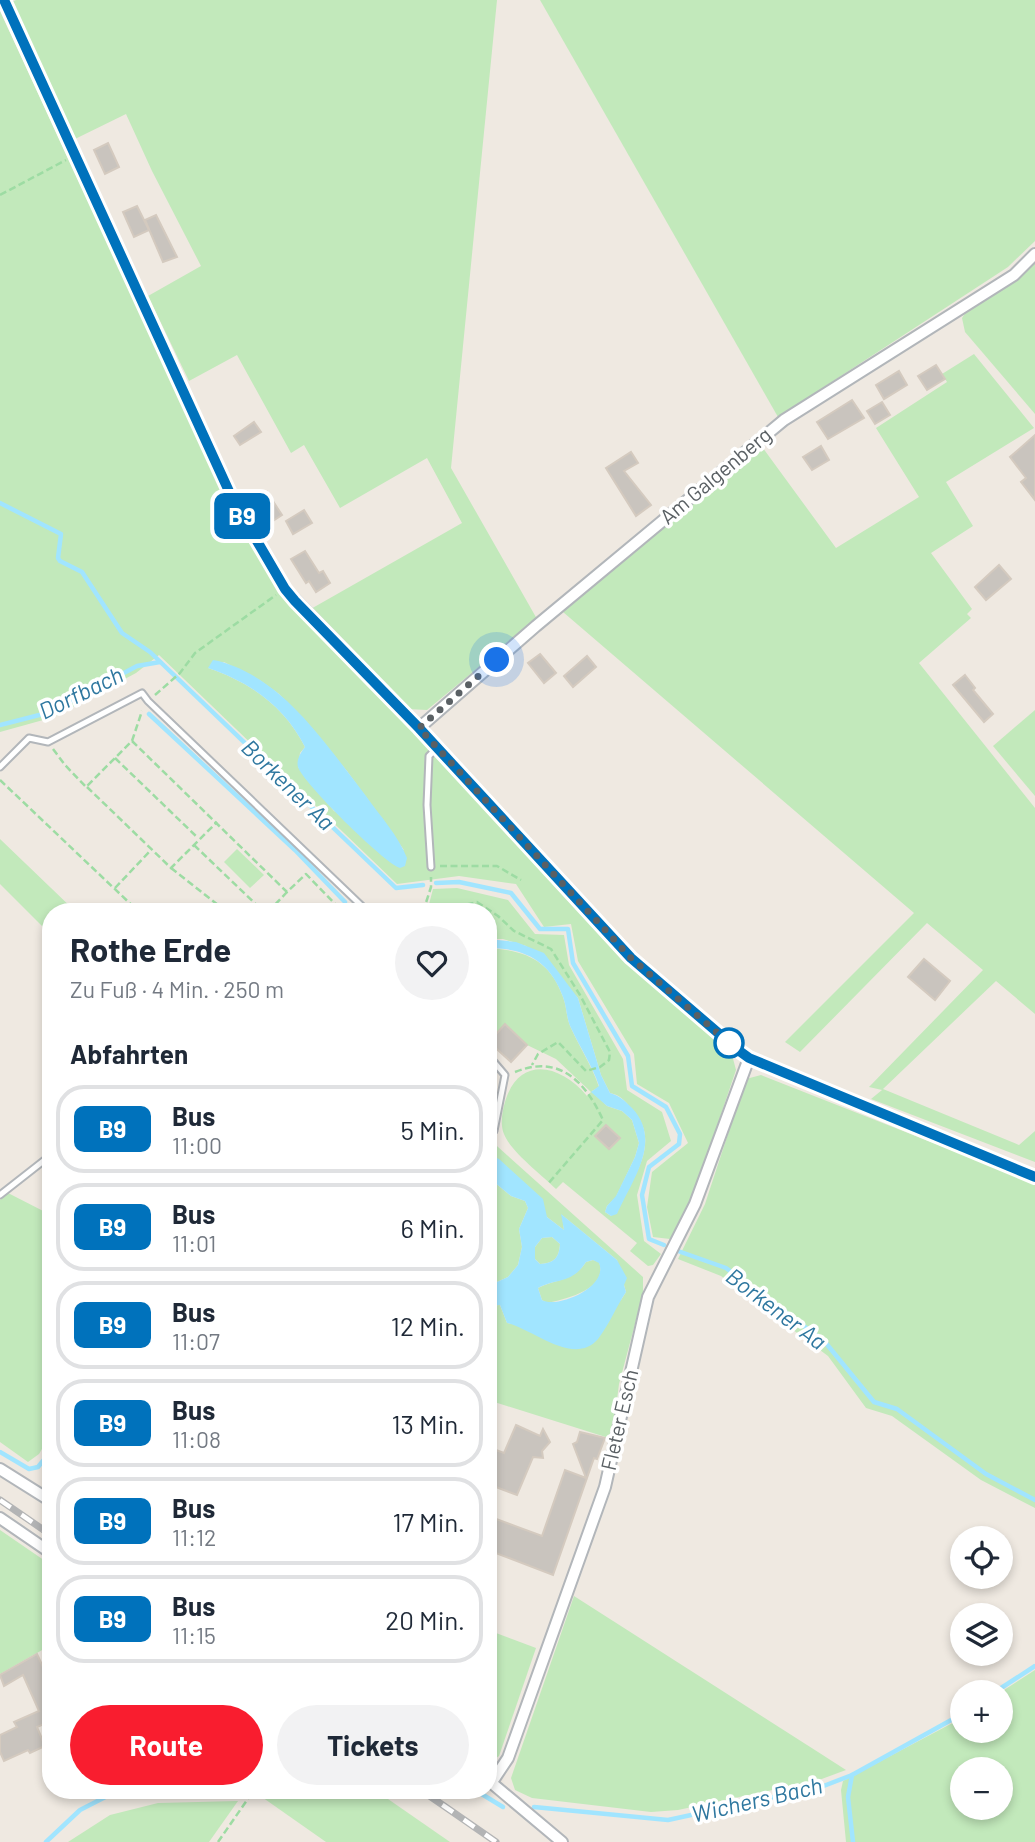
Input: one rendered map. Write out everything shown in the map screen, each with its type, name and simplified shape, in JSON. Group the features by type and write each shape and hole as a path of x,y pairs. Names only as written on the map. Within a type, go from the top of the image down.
{"street":[{"path":"4,0 233,500 285,589 419,728 631,958 749,1058 1035,1177"},
{"name":"Am Galgenberg","path":"419,728 536,626 784,420 1014,275 1035,254"},
{"name":"Fleter Esch","path":"497,1772 508,1758 605,1487 648,1297 695,1204 749,1058"},
{"path":"0,1469 42,1495"},
{"path":"0,1518 42,1547"},
{"path":"497,1787 562,1842"}],"lane":[{"path":"0,767 29,738 48,742 142,693 359,903"},
{"path":"431,866 427,805 429,756 437,748"},
{"path":"497,1066 505,1075 497,1116"},
{"path":"0,1195 42,1162"}],"path":[{"path":"0,195 75,155"},
{"path":"86,787 132,741 139,716 148,701 180,673 195,653 285,589"},
{"path":"132,741 288,892"},
{"path":"48,742 65,765 151,850 216,903"},
{"path":"115,758 200,839"},
{"path":"0,780 129,903"},
{"path":"171,868 217,822"},
{"path":"194,845 256,903"},
{"path":"114,889 151,850"},
{"path":"426,903 431,887 431,866 497,866 521,880"},
{"path":"276,903 306,874 334,903"},
{"path":"497,915 514,931 551,949 580,995 610,1052 609,1060 600,1067 586,1071 558,1042 538,1054 532,1065"},
{"path":"505,1075 532,1065 557,1067 586,1090 603,1120 547,1185"},
{"path":"218,1842 248,1799"}],"green space":[{"path":"497,0 451,468 537,619 427,710 407,709 309,610 462,523 427,458 340,508 304,445 291,453 237,355 189,381 148,296 201,266 126,114 75,139 11,2"},
{"path":"540,0 1035,0 1035,241 1008,267 778,417"},
{"path":"0,11 226,500 285,600 429,747 622,960 731,1051 736,1070 692,1200 670,1239 653,1237 647,1207 652,1172 688,1143 669,1103 637,1084 634,1054 578,961 571,924 544,927 516,884 459,876 397,884 159,655 136,673 54,717 0,732","holes":["224,662 261,681 298,713 347,771 404,850 334,811 298,767 300,753 305,747 277,708 252,689 208,668"]},
{"path":"1035,259 1035,414 965,332 962,318 968,309"},
{"path":"974,354 1034,428 946,482 973,526 931,553 972,609 967,614 971,618 919,663 1035,808 1035,1014 996,981 883,1089 1019,1145 1035,1131 1035,1162 871,1099 882,1090 869,1087 983,970 927,923 800,1052 785,1042 914,913 563,612 760,444 836,548 919,497 876,428 947,382 942,374"},
{"path":"1035,710 1035,796 993,746"},
{"path":"0,839 67,903 42,903 42,926 0,884"},
{"path":"237,849 264,875 250,888 224,862"},
{"path":"457,888 508,900 535,934 564,935 569,965 623,1059 627,1090 662,1112 671,1141 647,1161 637,1195 644,1241 661,1254 653,1265 648,1266 630,1251 637,1243 563,1182 556,1189 520,1156 508,1141 502,1127 505,1102 511,1087 530,1071 553,1071 576,1085 587,1096 591,1092 556,1059 527,1045 505,1025 497,1033 497,949 514,951 534,959 551,974 563,997 569,1024 599,1087 592,1091 607,1106 622,1111 632,1120 639,1143 616,1197 607,1206 605,1212 611,1216 641,1162 645,1135 641,1121 624,1100 610,1093 601,1075 578,998 526,946 497,939 497,903 429,903 433,889"},
{"path":"761,1075 1035,1183 1035,1508 981,1480 892,1416 866,1408 828,1356 721,1276 678,1259 705,1204 746,1079"},
{"path":"497,1146 643,1277 643,1294 619,1384 612,1439 497,1403 497,1305 500,1305 507,1323 518,1325 621,1300 626,1292 617,1260 562,1215 564,1230 547,1217 497,1164"},
{"path":"497,1184 511,1196 525,1201 528,1208 519,1229 522,1247 518,1265 508,1277 497,1282"},
{"path":"8,1193 42,1210 42,1449 28,1462 0,1442 0,1200"},
{"path":"552,1237 560,1244 558,1253 552,1261 540,1264 535,1259 535,1247 542,1238"},
{"path":"586,1262 599,1262 600,1271 592,1286 565,1299 547,1303 542,1300 538,1288 576,1273"},
{"path":"0,1530 42,1559 42,1650 0,1674"},
{"path":"574,1596 846,1770 819,1780 678,1810 651,1812 532,1798 515,1790 511,1778"},
{"path":"497,1633 536,1648 497,1757"},
{"path":"1035,1670 1035,1842 846,1842 841,1790 843,1781 950,1724 950,1743 1013,1743 1013,1684"},
{"path":"265,1799 388,1799 450,1842 326,1842"},
{"path":"238,1801 209,1842 68,1842 110,1815 158,1803"}],"water":[{"path":"213,660 239,668 256,677 303,717 394,834 407,858 405,866 400,868 391,863 328,805 298,767 298,759 305,747 287,720 277,708 252,689 208,668"},
{"path":"497,940 516,942 544,953 578,998 601,1075 610,1093 627,1103 641,1121 645,1134 642,1161 617,1214 611,1216 605,1212 635,1157 639,1143 632,1120 622,1111 607,1106 591,1092 599,1086 571,1028 563,997 551,974 525,954 497,949"},
{"path":"497,1158 543,1199 547,1217 564,1230 561,1214 617,1260 627,1278 624,1285 626,1292 602,1334 588,1347 566,1348 507,1323 500,1305 497,1305 497,1282 508,1277 518,1265 522,1247 519,1229 528,1208 525,1201 511,1196 497,1184","holes":["552,1237 560,1244 552,1261 540,1264 535,1259 535,1247 542,1238","593,1260 599,1263 600,1272 596,1280 580,1294 559,1301 542,1300 538,1288 570,1277 586,1262"]}],"building":[{"path":"108,143 119,167 105,174 94,150"},
{"path":"137,206 149,230 134,237 123,212"},
{"path":"156,215 177,257 163,262 145,220"},
{"path":"936,365 945,379 927,390 918,376"},
{"path":"899,371 907,385 884,399 876,385"},
{"path":"852,400 864,418 828,439 817,422"},
{"path":"882,402 890,415 875,424 867,411"},
{"path":"254,422 261,432 240,445 234,436"},
{"path":"1035,435 1035,500 1021,482 1026,478 1010,457"},
{"path":"821,446 829,460 812,470 803,457"},
{"path":"631,452 638,463 624,471 651,505 636,516 606,468"},
{"path":"267,492 282,515 268,524 254,501"},
{"path":"304,510 312,523 293,534 286,521"},
{"path":"305,551 319,573 323,571 330,583 316,592 309,581 306,583 291,559"},
{"path":"999,565 1011,579 986,600 975,587"},
{"path":"540,654 556,673 544,683 528,663"},
{"path":"587,656 596,667 573,687 564,676"},
{"path":"965,675 975,688 973,690 993,714 984,722 953,685"},
{"path":"924,959 950,981 935,1000 908,977"},
{"path":"505,1024 527,1045 511,1062 497,1049 497,1033"},
{"path":"606,1125 620,1138 609,1149 595,1136"},
{"path":"516,1425 540,1436 543,1429 550,1442 542,1451 543,1458 533,1457 517,1495 497,1487 497,1450 504,1453"},
{"path":"580,1432 605,1438 597,1459 594,1458 553,1575 497,1553 497,1519 542,1536 565,1470 586,1478 573,1444 577,1442"},
{"path":"37,1654 42,1665 42,1725 37,1727 42,1747 30,1753 28,1750 4,1761 0,1752 0,1735 17,1727 14,1722 39,1711 23,1675 4,1686 0,1675"}],"waterway":[{"name":"Borkener Aa","path":"0,503 61,534 58,558 82,572 122,633 150,652 396,888 423,885"},
{"name":"Dorfbach","path":"0,725 51,712 137,666 160,662"},
{"path":"149,714 295,850 345,902"},
{"path":"436,883 459,882 511,893 540,929 568,929 573,963 628,1056 632,1086 666,1107 680,1134 679,1144 649,1167 642,1195 649,1239 664,1245"},
{"name":"Borkener Aa","path":"678,1251 726,1268 825,1342 874,1402 897,1409 986,1474 1035,1500"},
{"path":"0,1452 29,1469 38,1467 42,1462"},
{"name":"Wichers Bach","path":"1013,1680 1035,1666"},
{"name":"Wichers Bach","path":"534,1807 668,1820 821,1787 852,1775 950,1721"},
{"path":"852,1775 848,1797 853,1842"},
{"name":"Wichers Bach","path":"46,1842 80,1810 101,1799"},
{"name":"Wichers Bach","path":"490,1799 503,1807"}],"railway":[{"path":"0,1500 42,1529"},
{"path":"434,1799 496,1842"}],"bus line":[{"name":"B9","path":"4,0 233,500 285,589 295,601 419,728 631,958 738,1050 749,1058 1035,1177"}],"route":[{"path":"497,660 419,728 631,958 729,1043"}]}
